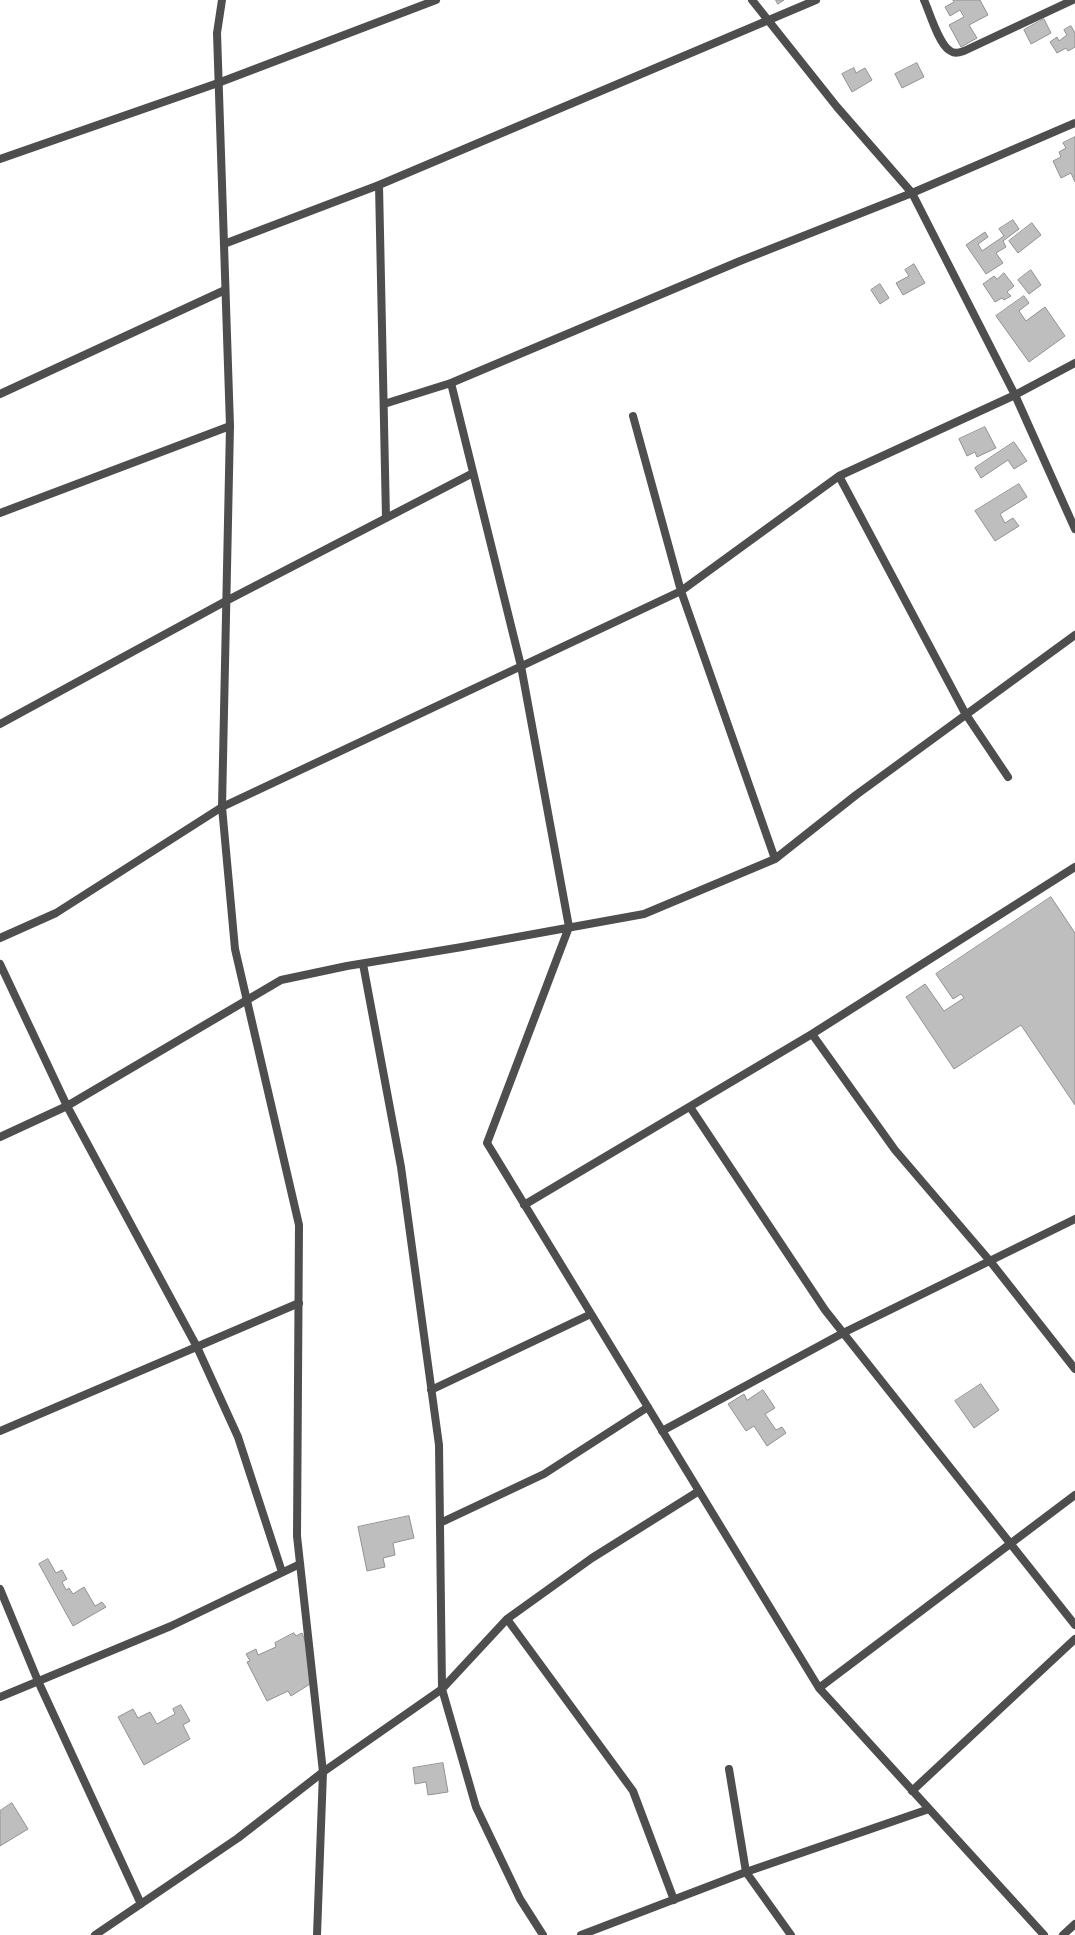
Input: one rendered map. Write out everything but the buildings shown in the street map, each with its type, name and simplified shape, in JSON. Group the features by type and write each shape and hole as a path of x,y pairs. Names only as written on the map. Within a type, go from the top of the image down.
{"street":[{"path":"222,0 217,34 230,426 222,807 235,949 299,1224 297,1536 323,1772 317,1935"},
{"path":"0,159 218,83 436,0"},
{"path":"752,0 769,19 837,107 912,194 1015,395 1075,529"},
{"path":"224,244 379,185 816,0"},
{"path":"924,0 944,45 950,51 956,53 964,51 1073,0"},
{"path":"384,404 451,383 740,261 912,194 1075,123"},
{"path":"379,185 386,518"},
{"path":"0,394 225,290"},
{"path":"0,938 56,913 222,807 682,591 839,476 1015,395 1075,363"},
{"path":"451,383 521,666 569,928 487,1143 819,1688 1044,1935"},
{"path":"633,416 682,591 775,859"},
{"path":"0,513 230,426"},
{"path":"0,724 226,602 473,473"},
{"path":"839,476 965,713 1008,777"},
{"path":"0,1137 67,1106 281,980 644,914 775,859 862,790 965,713 1075,635"},
{"path":"524,1205 812,1034 1075,867"},
{"path":"0,964 67,1106 197,1347 238,1437 282,1572"},
{"path":"363,964 401,1167 438,1445 442,1689 476,1807 520,1899 543,1935"},
{"path":"812,1034 895,1150 990,1261 1075,1369"},
{"path":"690,1107 825,1310 1075,1625"},
{"path":"662,1431 844,1334 1075,1219"},
{"path":"0,1431 299,1303"},
{"path":"431,1390 591,1314"},
{"path":"440,1523 544,1474 648,1407"},
{"path":"96,1935 238,1838 323,1772 442,1689 507,1619 592,1558 699,1491"},
{"path":"819,1688 1075,1495"},
{"path":"0,1697 171,1626 300,1564"},
{"path":"0,1589 38,1681 141,1904"},
{"path":"507,1619 633,1791 674,1900"},
{"path":"912,1791 1075,1639"},
{"path":"729,1768 746,1872 791,1935"},
{"path":"581,1935 746,1872 929,1809"},
{"path":"1063,1935 1075,1924"}]}
